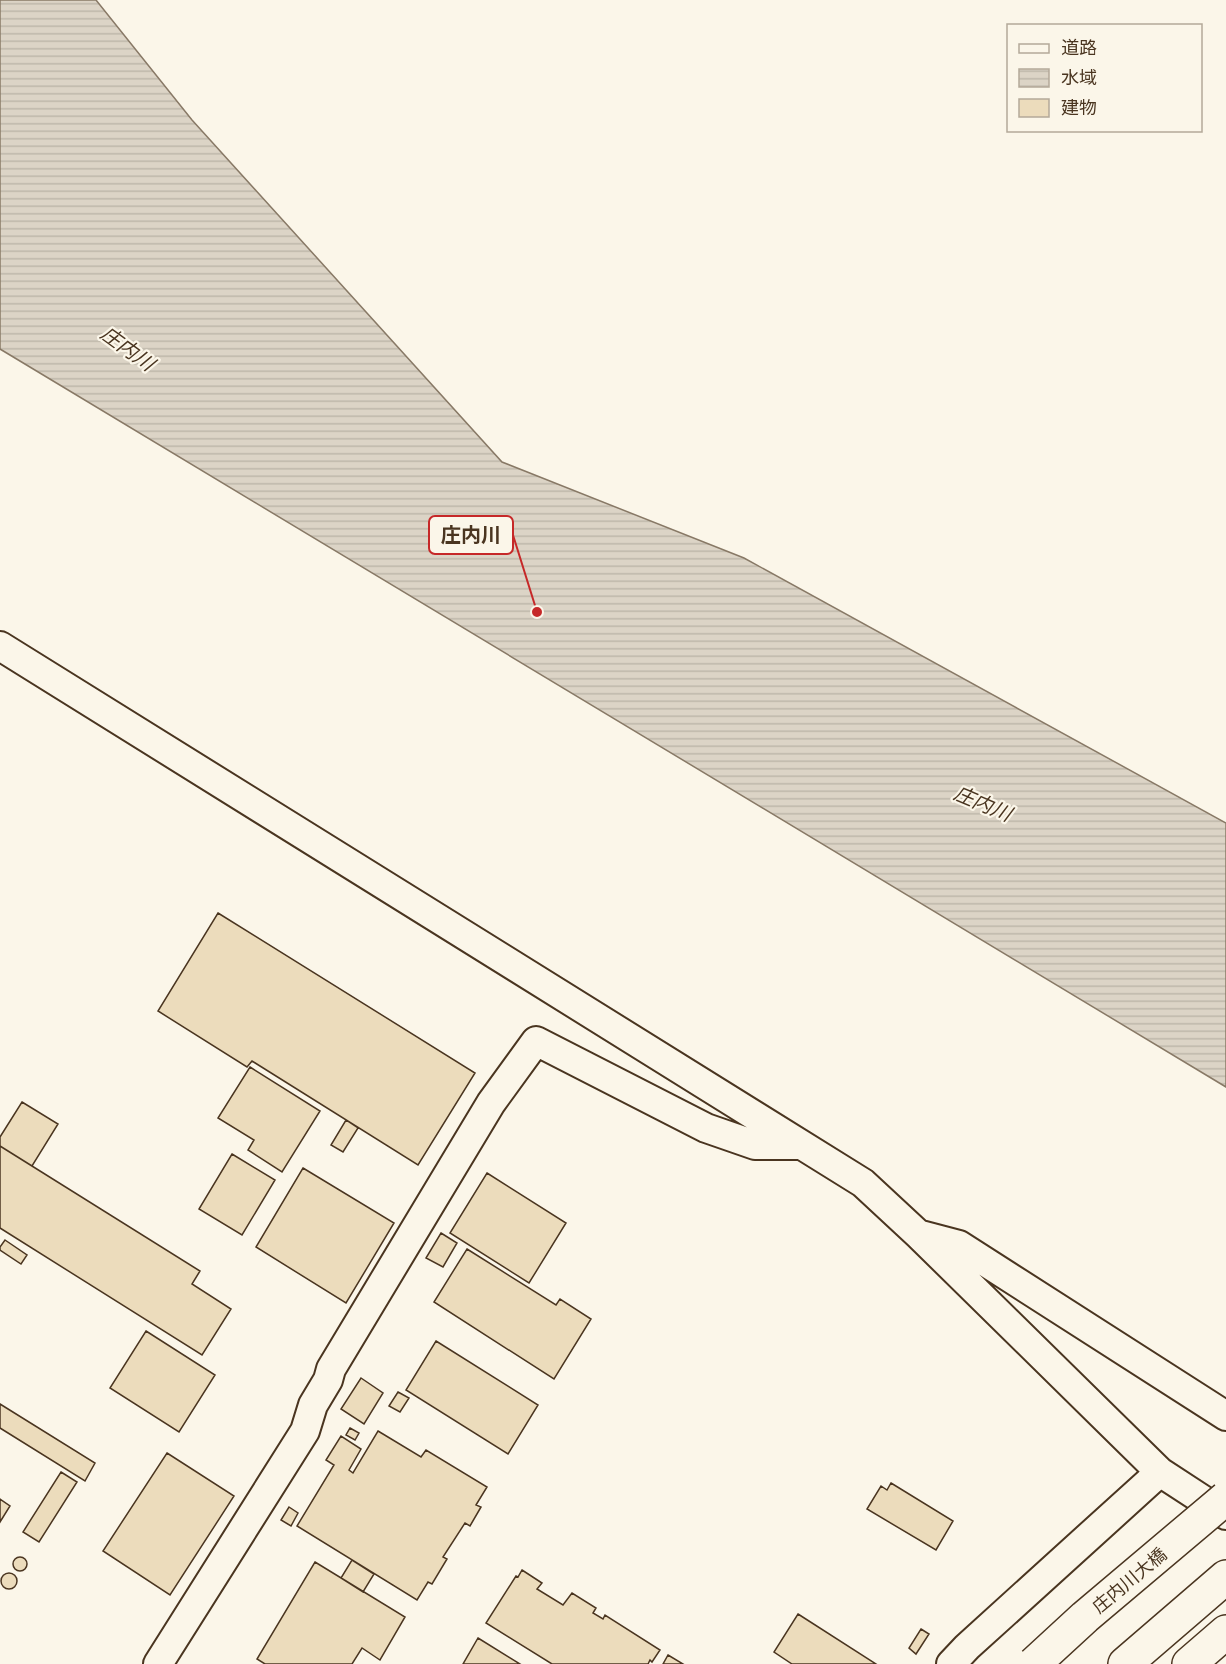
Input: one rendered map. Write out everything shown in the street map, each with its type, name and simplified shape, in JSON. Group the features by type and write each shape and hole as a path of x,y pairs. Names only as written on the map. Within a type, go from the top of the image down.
{"highway":[{"name":"庄内川大橋","path":"1034,1664 1085,1617 1226,1498"},
{"path":"1125,1664 1226,1577"},
{"path":"1190,1664 1226,1632"}],"street":[{"path":"0,646 863,1183 1160,1472 1226,1515"},
{"path":"158,1664 305,1431 313,1405 328,1380 331,1369 491,1103 536,1041 706,1128 755,1145 800,1145"},
{"path":"919,1235 958,1245 1226,1416"},
{"path":"951,1664 1160,1472"}],"water":[{"path":"0,0 96,0 192,120 502,462 744,558 1226,823 1226,1087 0,349"}],"building":[{"path":"218,913 475,1073 418,1165 252,1061 247,1067 158,1011"},
{"path":"250,1067 320,1111 282,1172 248,1150 254,1140 218,1118"},
{"path":"22,1102 58,1124 32,1166 0,1146 0,1137"},
{"path":"346,1120 358,1128 343,1152 331,1145"},
{"path":"0,1146 200,1271 192,1284 231,1309 202,1355 0,1228"},
{"path":"232,1154 275,1180 242,1235 199,1209"},
{"path":"303,1168 394,1223 346,1303 256,1247"},
{"path":"487,1173 566,1223 529,1283 450,1233"},
{"path":"441,1233 457,1243 443,1267 426,1258"},
{"path":"5,1240 27,1255 21,1264 0,1250"},
{"path":"467,1249 556,1305 560,1299 591,1319 554,1379 434,1302"},
{"path":"146,1331 215,1375 179,1432 110,1388"},
{"path":"436,1341 538,1405 508,1454 406,1390"},
{"path":"361,1378 383,1393 364,1424 341,1409"},
{"path":"398,1392 409,1398 400,1412 389,1406"},
{"path":"0,1404 95,1463 85,1481 0,1428"},
{"path":"350,1428 359,1433 355,1440 346,1435"},
{"path":"378,1431 421,1457 426,1450 487,1487 476,1505 481,1507 470,1526 465,1523 443,1557 447,1559 432,1584 428,1582 417,1600 297,1526 334,1465 326,1460 341,1436 361,1449 349,1470 353,1473"},
{"path":"167,1453 234,1496 170,1595 103,1551"},
{"path":"61,1472 77,1482 39,1542 23,1532"},
{"path":"891,1483 953,1521 936,1550 867,1509 881,1486 887,1490"},
{"path":"0,1499 10,1506 0,1522"},
{"path":"289,1507 298,1513 291,1526 281,1520"},
{"path":"17,1557 23,1557 27,1564 23,1571 17,1571 13,1567 13,1561"},
{"path":"352,1560 374,1574 363,1592 341,1578"},
{"path":"315,1562 405,1617 380,1660 362,1648 352,1664 265,1664 257,1659"},
{"path":"522,1570 542,1583 537,1589 563,1605 572,1593 596,1608 593,1613 603,1619 605,1615 660,1650 648,1664 552,1664 486,1623"},
{"path":"9,1573 15,1575 17,1581 15,1587 9,1589 3,1587 1,1581 3,1575"},
{"path":"798,1614 876,1664 792,1664 774,1652"},
{"path":"921,1629 929,1634 916,1654 909,1648"},
{"path":"478,1638 520,1664 463,1664"},
{"path":"668,1655 683,1664 663,1664"}],"place":[{"name":"庄内川","path":"537,612"}]}
